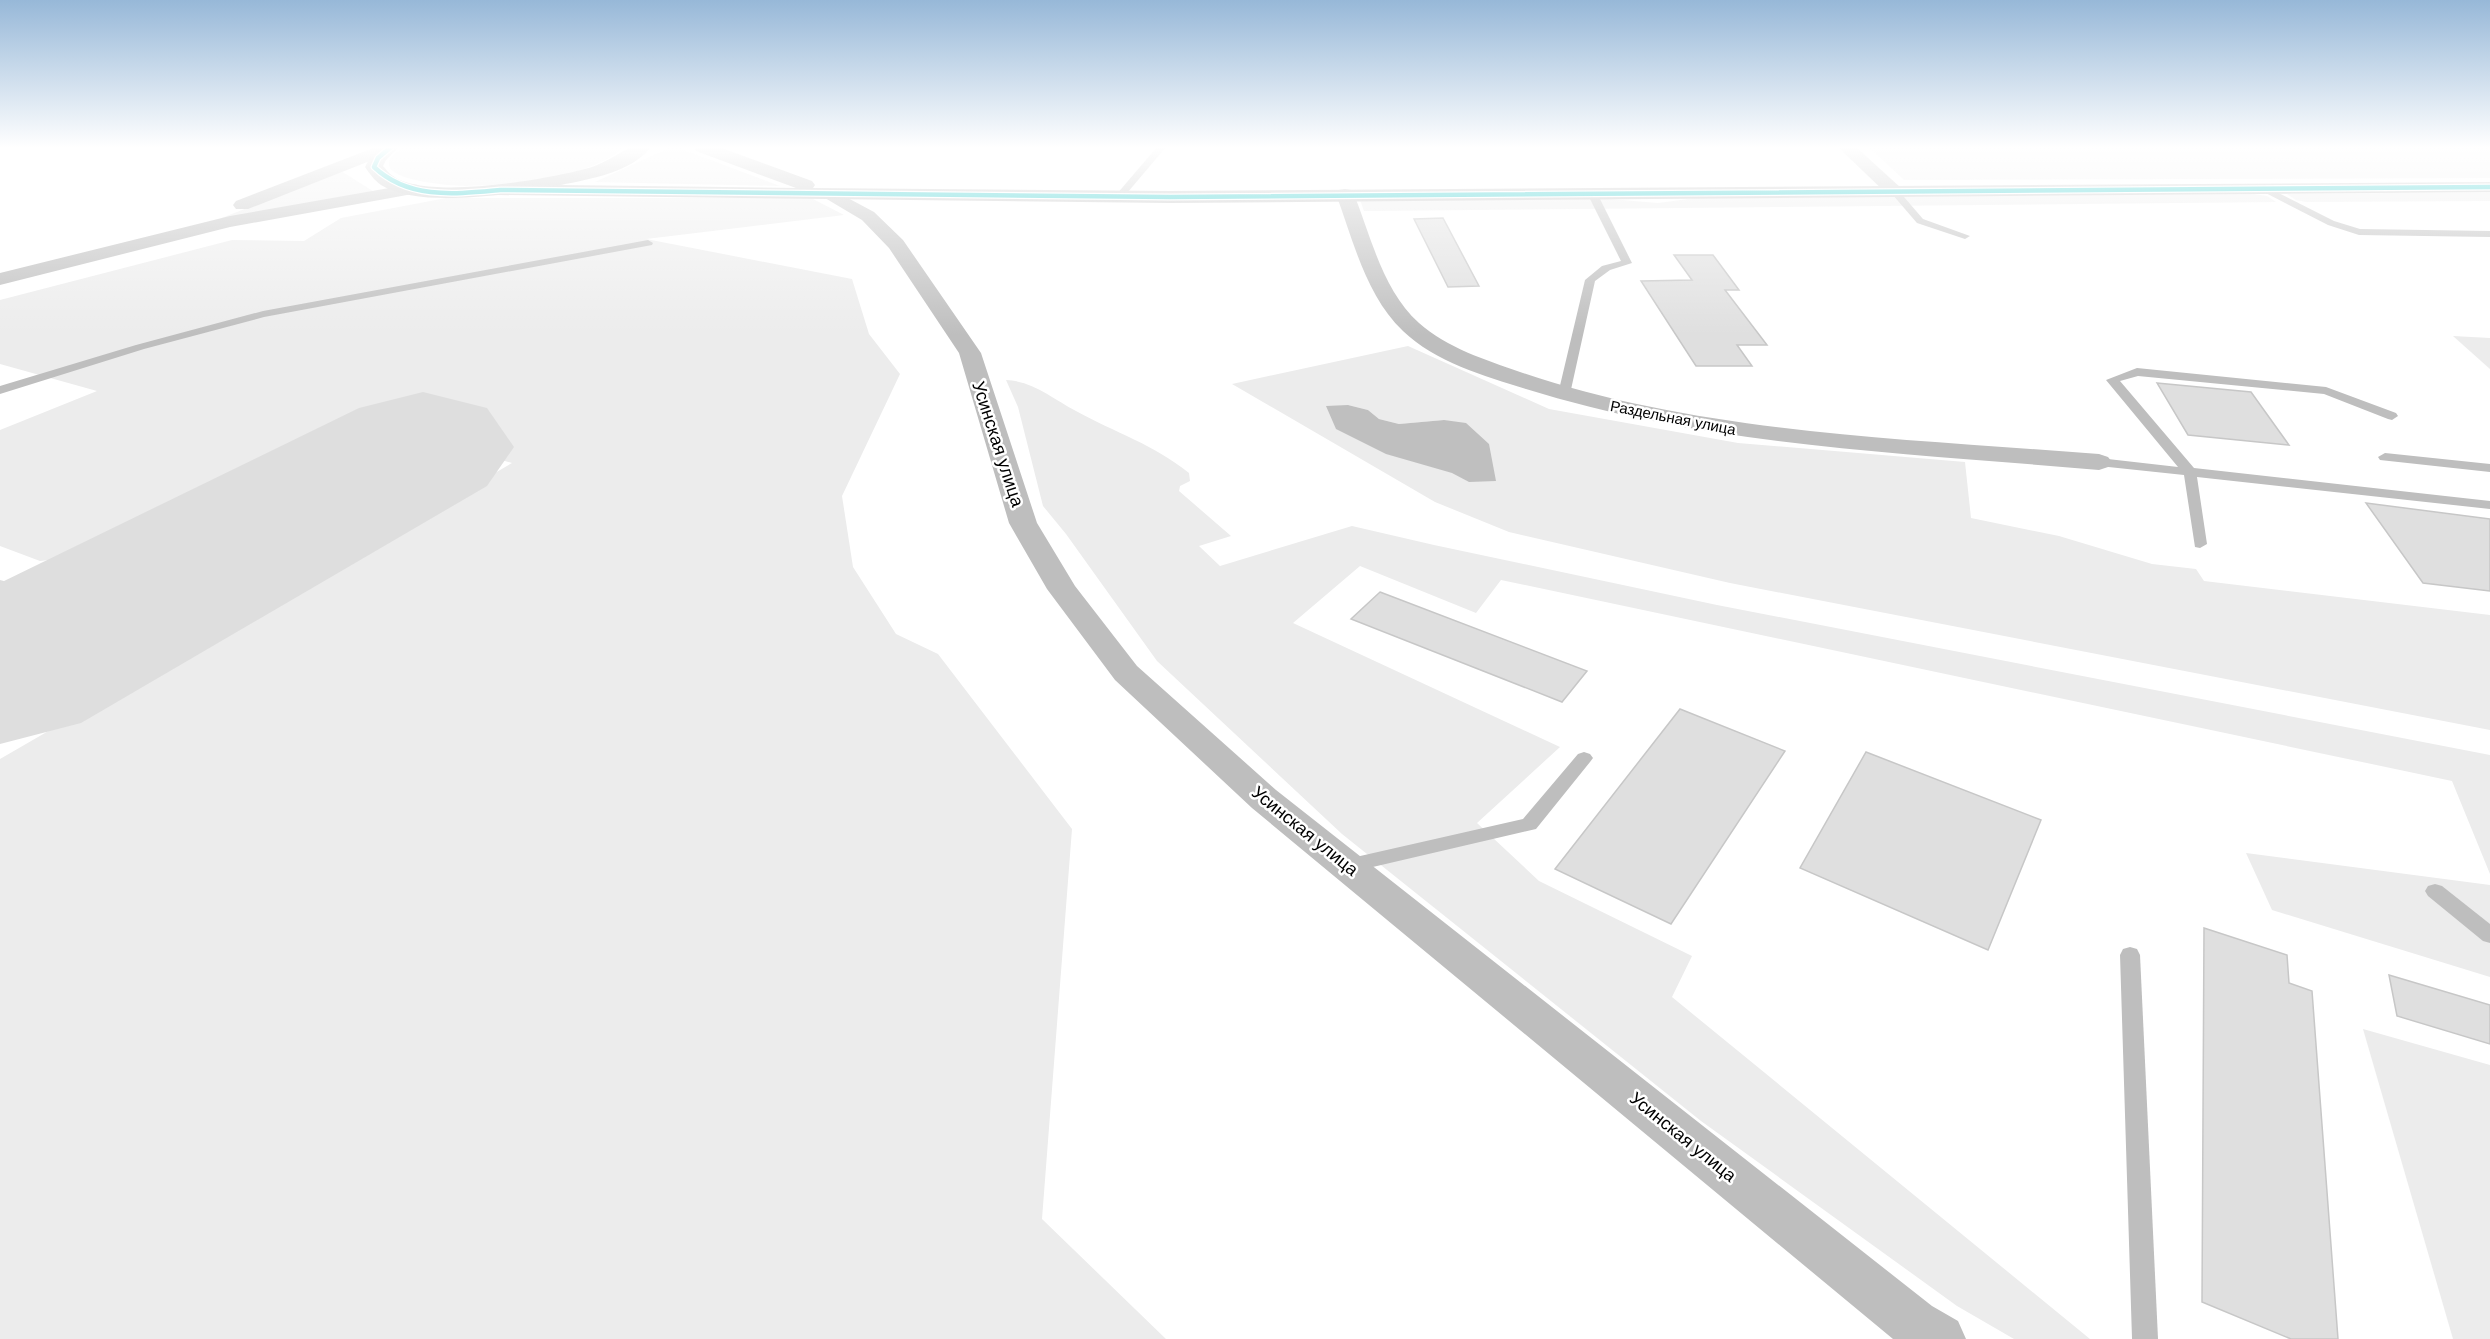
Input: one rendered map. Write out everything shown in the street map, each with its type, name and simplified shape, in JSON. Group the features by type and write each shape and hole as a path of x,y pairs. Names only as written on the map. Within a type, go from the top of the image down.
{"street":[{"path":"143,244 232,209"},
{"path":"0,279 230,222 299,209"},
{"name":"Усинская улица","path":"857,209 868,216 896,244 970,353 1023,523 1062,590 1126,673 1264,799 1924,1334"},
{"name":"Раздельная улица","path":"1351,209 1394,309 1413,328 1470,361 1564,394 1654,417 1713,427 2099,462"}],"lane":[{"path":"1564,394 1590,280 1606,268 1627,263 1600,209"},
{"path":"1910,209 1920,221 1965,236"},
{"path":"2304,209 2331,224 2359,232 2489,234"},
{"path":"0,390 140,347 263,314 648,243"},
{"path":"2200,544 2190,472 2112,380 2137,372 2326,391 2392,416"},
{"path":"2385,457 2490,468"},
{"path":"2099,462 2490,505"},
{"path":"1347,866 1529,824 1584,758"},
{"path":"2435,891 2490,935"},
{"path":"2130,955 2145,1339"}],"shaded area":[{"path":"243,209 284,209 209,223"},
{"path":"386,209 833,209 844,215 646,239 852,279 869,334 900,374 842,496 853,567 896,634 938,654 1072,829 1042,1219 1166,1339 0,1339 0,759 512,463 359,418 82,556 40,561 0,546 0,430 97,391 0,364 0,300 232,240 304,241 341,218"},
{"path":"1363,209 1517,209 1364,211"},
{"path":"2453,336 2490,338 2490,369"},
{"path":"1408,346 1549,409 1738,443 1965,462 1971,518 2059,536 2152,564 2196,569 2204,581 2490,615 2490,730 1730,583 1509,532 1435,502 1232,384","holes":["1348,405 1368,410 1379,419 1399,424 1444,420 1469,482"]},
{"path":"1006,380 1016,381 1042,391 1091,419 1148,446 1189,473 1190,481 1180,486 1179,491 1231,536 1199,546 1220,566 1352,526 1717,605 2490,755 2490,874 2452,781 1501,580 1476,613 1360,566 1293,623 1560,747 1477,823 1539,881 1692,956 1672,997 2090,1339 2014,1339 1957,1306 1701,1121 1342,834 1157,661 1066,534 1043,506 1018,407"},
{"path":"1348,405 1368,410 1379,419 1399,424 1444,420 1466,423 1489,444 1496,481 1469,482 1452,473 1386,454 1336,429 1326,406"},
{"path":"2246,853 2490,885 2490,977 2272,910"},
{"path":"2363,1029 2490,1065 2490,1339 2453,1339"}],"building":[{"path":"1443,218 1479,286 1448,287 1414,219"},
{"path":"1674,255 1713,255 1739,290 1725,290 1767,345 1737,345 1752,366 1696,366 1641,281 1692,280"},
{"path":"2157,383 2251,392 2289,445 2188,435"},
{"path":"2366,503 2490,519 2490,591 2423,583"},
{"path":"1380,592 1587,671 1562,702 1351,619"},
{"path":"1680,709 1785,751 1671,924 1555,869"},
{"path":"1866,752 2041,820 1988,950 1800,868"},
{"path":"2204,928 2287,955 2289,983 2312,991 2338,1339 2291,1339 2202,1302"},
{"path":"2389,975 2490,1005 2490,1044 2397,1016"}],"taxiway":[{"path":"0,606 70,636"}],"runway":[{"path":"0,673 423,447"}]}
